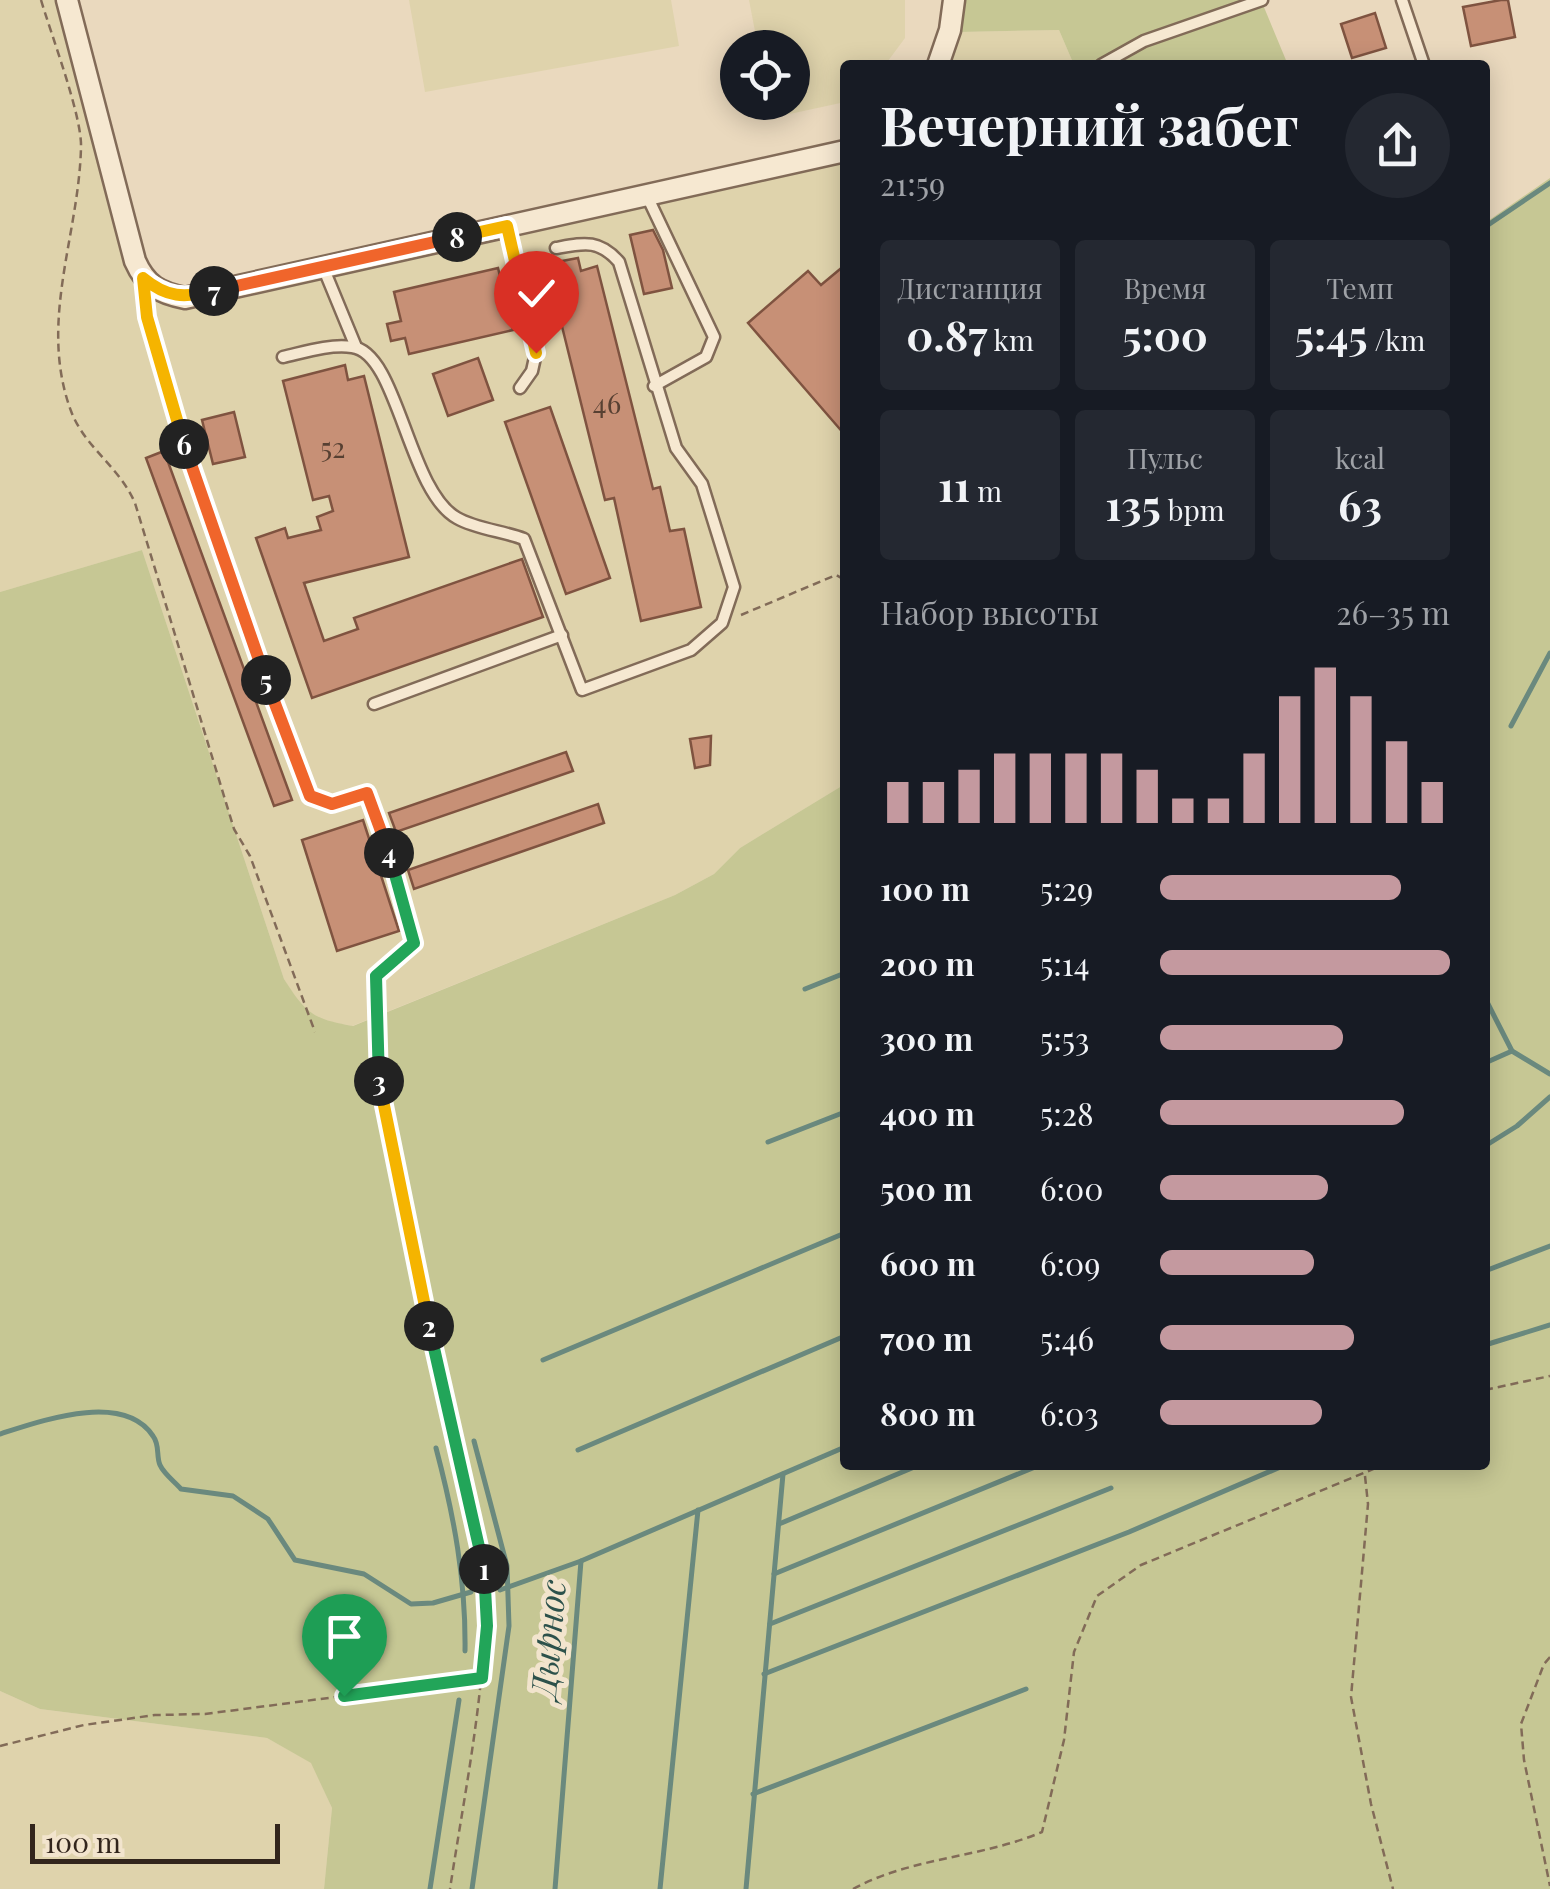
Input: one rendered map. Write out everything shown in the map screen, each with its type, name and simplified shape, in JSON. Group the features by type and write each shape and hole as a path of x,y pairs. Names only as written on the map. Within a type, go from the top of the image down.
{"street":[{"path":"67,0 143,278 161,293 185,298 840,152"},
{"path":"940,60 950,30 954,0"}],"lane":[{"path":"1110,60 1144,42 1262,0"},
{"path":"1402,0 1422,60"},
{"path":"647,196 714,337 706,357 654,386"},
{"path":"507,226 536,353 527,381 520,388"},
{"path":"323,266 356,346 376,360 429,490 457,518 524,538 582,690 691,650 722,623 734,586 702,484 676,448 618,262 606,248 589,242 556,248"},
{"path":"143,278 147,317 189,461 310,796 332,804 367,793 388,853 414,943 376,976"},
{"path":"284,357 328,347 356,346"},
{"path":"374,704 562,635"}],"path":[{"path":"41,0 81,142 77,204 56,309 58,354 71,411 92,447 124,478 135,503 234,829 250,856 314,1032"},
{"path":"722,623 836,574 840,577"},
{"path":"376,976 376,1056 385,1121 484,1570 487,1626 482,1678 450,1889"},
{"path":"1490,1389 1550,1376"},
{"path":"853,1889 873,1878 1004,1848 1042,1832 1064,1740 1074,1652 1098,1596 1141,1564 1373,1470"},
{"path":"1365,1474 1368,1504 1352,1697 1371,1804 1392,1889"},
{"path":"1550,1657 1521,1724 1524,1760 1550,1886"},
{"path":"0,1746 84,1725 137,1717 205,1714 482,1678"}],"shaded area":[{"path":"0,0 61,0 133,281 156,302 185,308 840,162 840,787 740,848 714,874 675,895 352,1026 320,1020 302,1008 284,979 142,550 0,592"},
{"path":"409,0 671,0 679,46 425,92"},
{"path":"749,0 905,0 905,38 889,60 840,60 840,103 810,110 810,30 755,30"},
{"path":"1059,30 1072,60 951,60 960,32"},
{"path":"0,1691 40,1709 267,1738 312,1763 332,1808 324,1889 0,1889"}],"green space":[{"path":"964,0 1261,0 1286,60 1072,60 1059,30 960,32"},
{"path":"1550,178 1550,1889 324,1889 332,1808 311,1763 267,1738 40,1709 0,1691 0,592 142,550 284,979 298,1000 319,1017 353,1026 675,895 714,874 740,848 840,787 840,1470 1490,1470 1490,220"}],"building":[{"path":"1508,0 1515,37 1471,46 1463,7"},
{"path":"1375,13 1386,48 1352,58 1341,24"},
{"path":"653,230 663,250 672,288 644,294 630,235"},
{"path":"578,258 581,271 597,266 653,489 660,487 670,531 684,529 701,607 641,621 614,498 605,500 550,278 565,274 562,261"},
{"path":"498,268 513,330 409,354 405,338 391,341 387,324 401,321 394,292"},
{"path":"840,269 840,429 748,323 808,271 821,285"},
{"path":"478,358 493,400 448,416 433,374"},
{"path":"345,365 348,380 364,376 409,557 304,583 324,641 358,629 354,618 522,559 543,617 312,698 256,538 285,528 288,538 321,530 317,517 333,511 329,496 313,500 283,381"},
{"path":"550,407 610,578 566,594 505,422"},
{"path":"234,412 245,457 213,464 202,420"},
{"path":"164,451 292,800 274,806 146,458"},
{"path":"711,736 710,765 695,768 690,739"},
{"path":"566,752 573,771 396,832 389,813"},
{"path":"598,804 604,823 414,889 408,870"},
{"path":"363,820 399,931 337,951 302,840"}],"waterway":[{"path":"1490,224 1550,183"},
{"path":"1511,726 1550,653"},
{"path":"805,989 840,975"},
{"path":"1490,1008 1512,1051 1550,1074"},
{"path":"1490,1061 1512,1051"},
{"name":"Дырнос","path":"1490,1143 1550,1097"},
{"path":"768,1142 840,1114"},
{"path":"543,1360 840,1235"},
{"path":"1490,1269 1550,1246"},
{"path":"1490,1343 1550,1325"},
{"path":"578,1450 840,1338"},
{"path":"0,1434 81,1413 122,1415 139,1422 153,1436 160,1465 181,1489 233,1496 268,1519 295,1560 364,1574 411,1604 433,1603 471,1592"},
{"path":"472,1889 509,1626 507,1566 474,1441"},
{"path":"436,1448 458,1548 465,1651"},
{"name":"Дырнос","path":"500,1590 581,1561 840,1449"},
{"path":"779,1524 907,1470"},
{"path":"774,1574 1028,1470"},
{"path":"764,1674 1129,1532 1273,1470"},
{"path":"746,1889 783,1474"},
{"path":"770,1624 1111,1488"},
{"path":"660,1889 698,1510"},
{"name":"Дырнос","path":"555,1889 581,1561"},
{"path":"753,1794 1026,1689"},
{"path":"430,1889 459,1700"}],"route":[{"path":"344,1696 482,1678 487,1626 477,1524 455,1444 385,1121 376,1056 376,976 414,943 367,793 332,804 310,796 189,461 147,317 143,278 161,293 185,298 507,226 536,353"}]}
